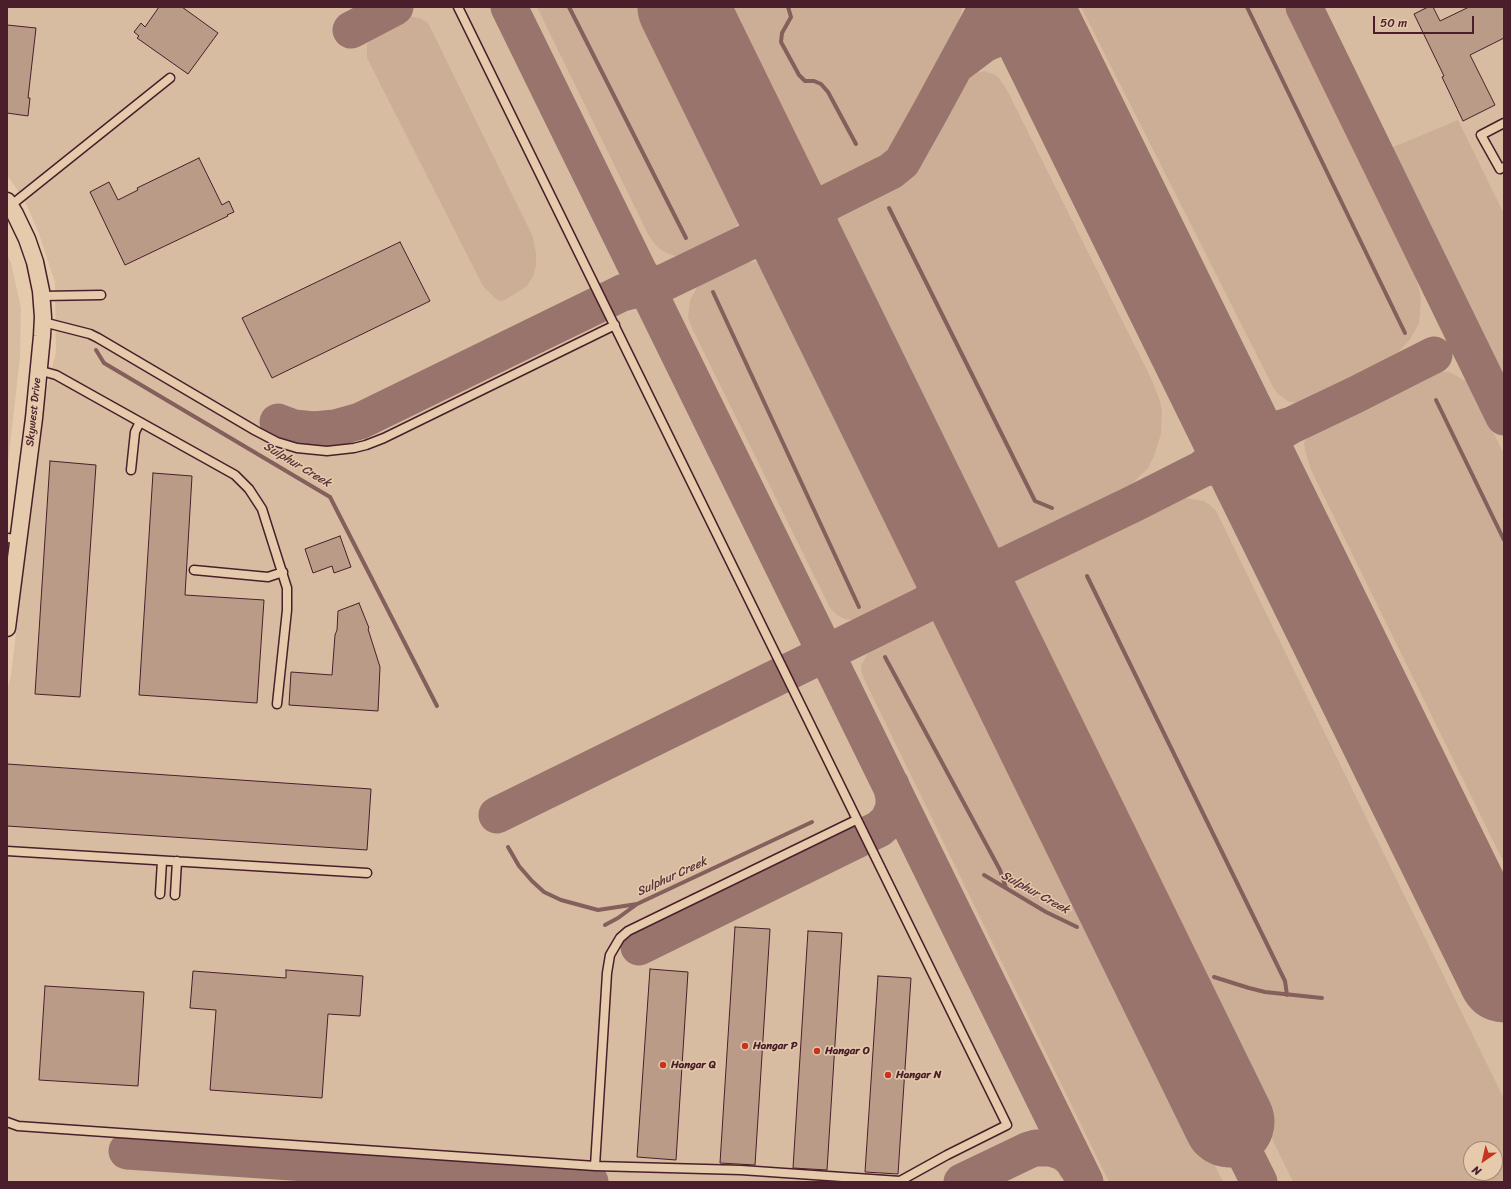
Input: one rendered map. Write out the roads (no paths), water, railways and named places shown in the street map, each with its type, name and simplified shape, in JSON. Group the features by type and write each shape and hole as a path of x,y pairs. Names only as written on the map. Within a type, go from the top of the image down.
{"street":[{"name":"Skywest Drive","path":"7,628 12,539 38,370 43,322 42,296 36,262 15,214 8,204"}],"lane":[{"path":"7,1122 26,1127 595,1166 742,1170 900,1182 947,1155 1007,1125 458,7"},
{"path":"8,204 170,78"},
{"path":"1504,123 1481,135 1500,169 1504,167"},
{"path":"42,296 101,295"},
{"path":"43,322 90,334 98,338 249,427 278,442 297,448 327,451 354,448 384,438 615,325"},
{"path":"38,370 56,375 140,422 235,476 249,489 262,509 287,588 288,610 277,704"},
{"path":"130,470 135,432 140,422"},
{"path":"194,570 268,577 283,572"},
{"path":"595,1166 607,973 610,955 620,938 628,931 856,820"},
{"path":"7,851 367,873"},
{"path":"160,894 162,861"},
{"path":"175,895 177,861"}],"waterway":[{"path":"569,7 686,238"},
{"path":"788,7 791,17 782,33 781,42 799,75 805,81 814,81 821,84 828,92 856,144"},
{"path":"1247,7 1405,333"},
{"path":"889,208 1035,501 1052,508"},
{"path":"713,292 859,607"},
{"name":"Sulphur Creek","path":"96,350 104,363 330,497 437,706"},
{"path":"1436,400 1504,540"},
{"path":"1087,576 1285,981 1287,995"},
{"path":"885,657 1000,870 1006,888"},
{"name":"Sulphur Creek","path":"508,847 519,866 544,892 561,900 598,910 637,904 812,822"},
{"name":"Sulphur Creek","path":"984,875 1046,912 1077,927"},
{"path":"605,925 618,918 637,904"},
{"name":"Sulphur Creek","path":"1214,977 1265,992 1322,998"}],"place":[{"name":"Hangar P","path":"745,1046"},
{"name":"Hangar O","path":"817,1051"},
{"name":"Hangar Q","path":"663,1065"},
{"name":"Hangar N","path":"888,1075"}]}
